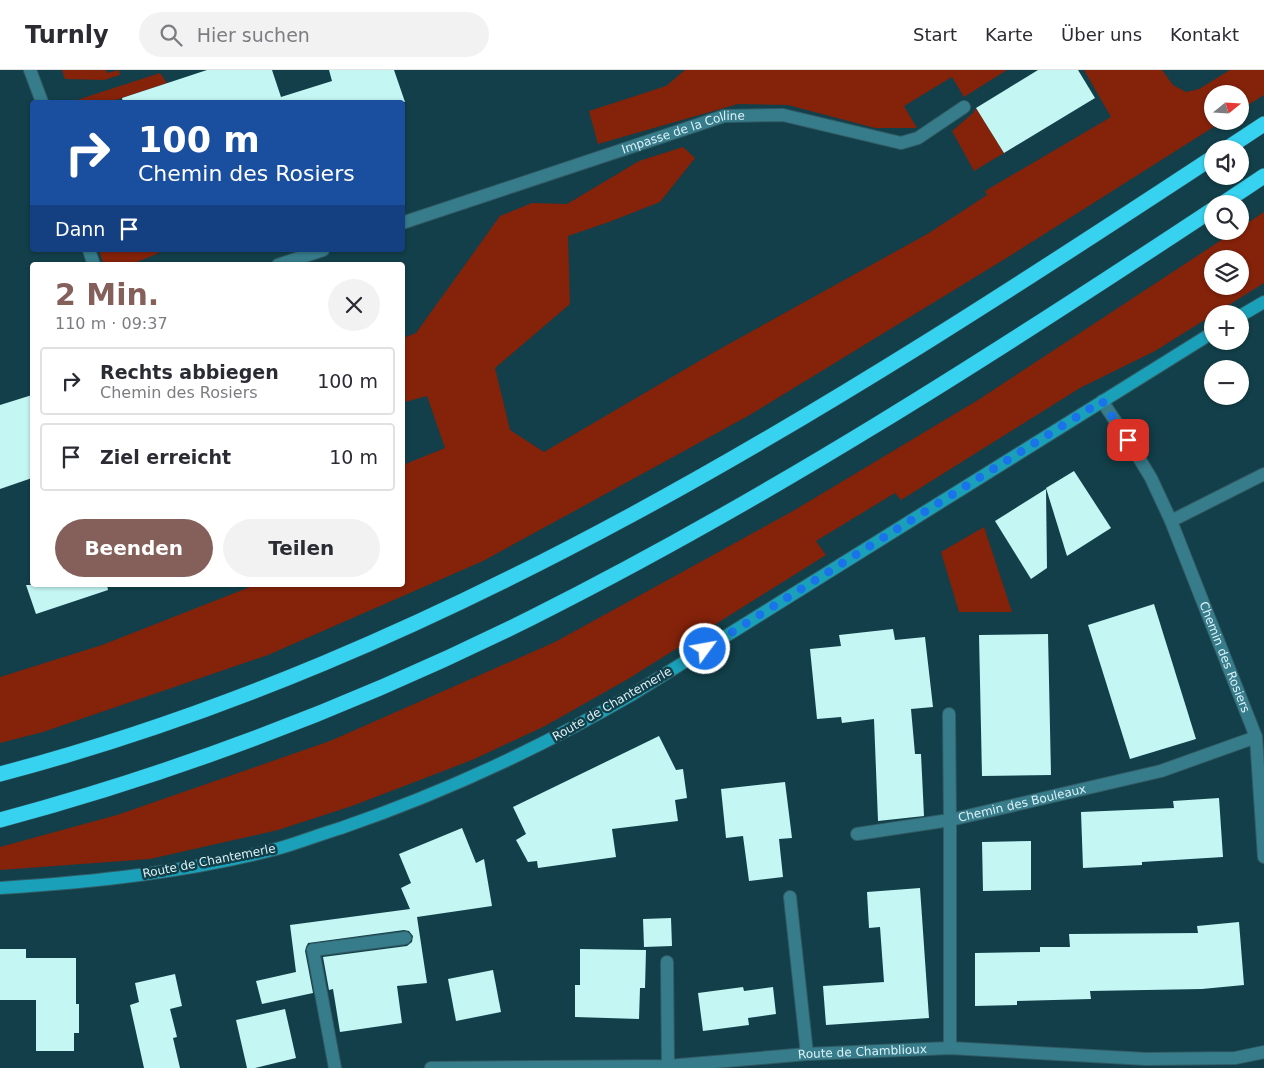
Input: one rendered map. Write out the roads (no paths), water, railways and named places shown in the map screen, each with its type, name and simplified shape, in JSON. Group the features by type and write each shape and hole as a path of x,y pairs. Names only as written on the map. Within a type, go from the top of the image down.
{"highway":[{"path":"1240,140 1264,124"},
{"path":"0,774 85,750 280,682 432,617 540,564 718,468 859,384 1005,293 1204,163"},
{"path":"1236,195 1264,176"},
{"path":"0,820 167,769 287,725 451,656 536,615 676,542 820,459 1028,330 1204,215"}],"street":[{"path":"30,70 41,100"},
{"name":"Impasse de la Colline","path":"405,222 724,116 783,115 901,143 918,138 964,107"},
{"path":"287,262 317,252"},
{"path":"1249,311 1264,302"},
{"name":"Route de Chantemerle","path":"0,888 143,874 254,854 281,847 385,812 468,778 550,740 633,694 1204,338"},
{"name":"Chemin des Rosiers","path":"1102,401 1151,478 1171,521 1256,737 1264,856"},
{"path":"1171,521 1264,474"},
{"path":"857,834 950,820 949,714"},
{"name":"Chemin des Bouleaux","path":"950,1048 950,820 1161,771 1256,737"},
{"path":"790,897 807,1054"},
{"path":"335,1068 313,950 405,938"},
{"path":"667,962 668,1066"},
{"name":"Route de Chamblioux","path":"431,1068 668,1066 807,1054 950,1048 1146,1059 1235,1058 1264,1052"}]}
